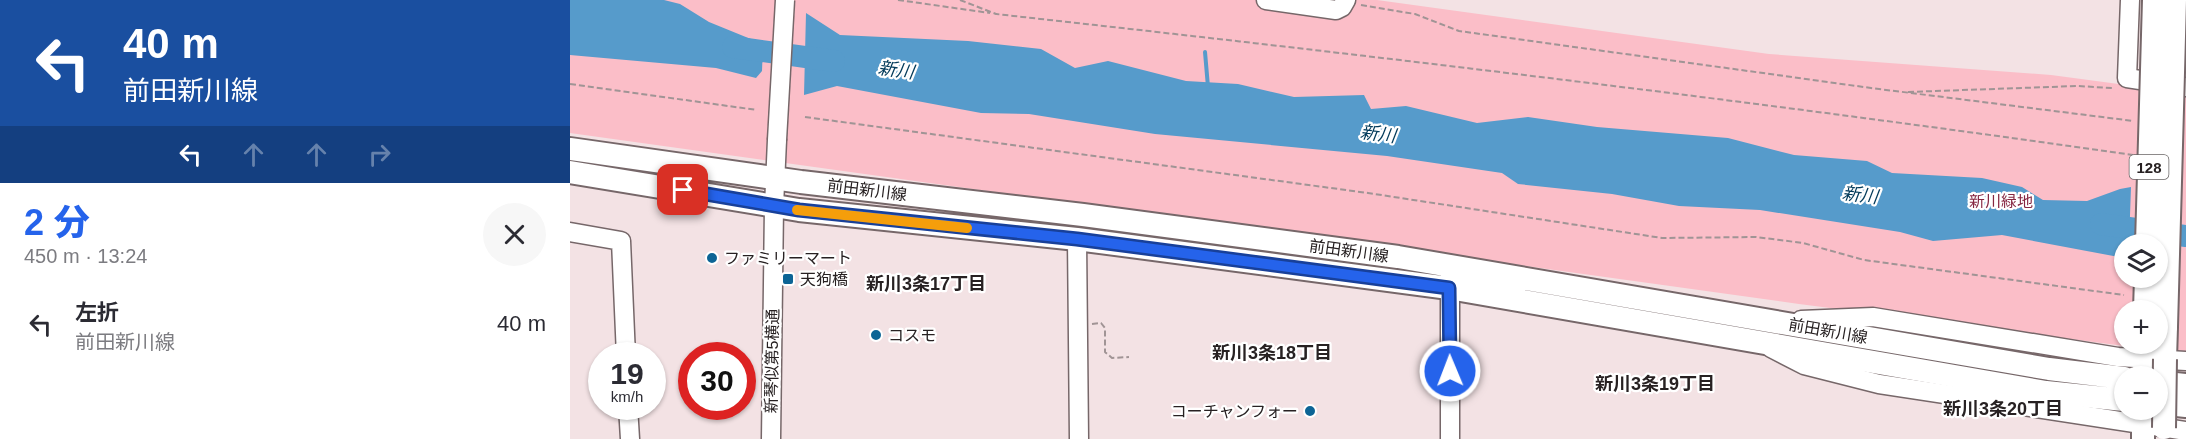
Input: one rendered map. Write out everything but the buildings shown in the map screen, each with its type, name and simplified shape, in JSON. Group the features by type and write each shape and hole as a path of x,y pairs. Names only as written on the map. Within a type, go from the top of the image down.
{"main road":[{"name":"128","path":"2147,234 2154,0"},
{"name":"128","path":"2157,429 2157,360 2166,327 2175,0"},
{"name":"前田新川線","path":"570,149 775,179 1083,215 1398,257 1449,277 1762,343 2046,392 2114,399"},
{"name":"前田新川線","path":"570,172 774,206 1449,277 1774,321 2049,369 2114,377"},
{"path":"2168,384 2186,386"},
{"path":"2168,404 2186,406"}],"street":[{"name":"新琴似第5横通","path":"771,439 774,206 785,0"},
{"path":"1266,0 1335,10 1352,2"},
{"path":"2130,0 2127,78 2186,87"},
{"path":"570,232 621,241 625,342"},
{"path":"1077,239 1079,439"},
{"path":"1449,277 1450,439"},
{"path":"1774,321 1873,317 2118,357 2157,360"},
{"path":"1762,343 1804,365 1880,384 2157,429"},
{"path":"629,420 630,439"}],"path":[{"path":"898,0 996,14 1470,67 1895,121 2139,156"},
{"path":"960,0 996,14"},
{"path":"1352,2 1415,14 1459,31 1900,92 2137,121"},
{"path":"570,84 757,110"},
{"path":"1900,92 2077,86 2112,88"},
{"path":"805,117 1368,193 1662,238 1756,237 1803,243 1864,260 2124,295"},
{"path":"1089,324 1101,323 1105,328 1105,352 1112,358 1129,357"}],"green space":[{"name":"新川緑地","path":"570,0 1377,0 1769,54 2051,75 2186,93 2186,354 2168,352 2168,300 2114,300 2114,345 1799,304 570,133"}],"water":[{"path":"570,0 664,0 680,4 709,22 763,44 762,71 756,78 716,68 570,55"},
{"path":"806,13 840,35 968,41 1041,49 1075,68 1108,61 1186,81 1238,84 1294,97 1364,95 1371,109 1406,106 1477,123 1528,117 1597,127 1728,138 1794,155 1867,161 1892,173 1982,178 2022,187 2043,200 2087,201 2131,187 2129,234 2114,234 2114,256 2002,235 1933,241 1900,232 1760,210 1679,206 1612,194 1518,184 1502,173 1387,156 1155,134 1029,114 981,113 837,86 804,95"}],"waterway":[{"name":"新川","path":"733,47 834,61"},
{"path":"1205,52 1208,87"},
{"name":"新川","path":"2101,224 2186,236"}],"slow traffic":[{"path":"797,210 967,228"}],"place":[{"name":"ファミリーマート","path":"712,258"},
{"name":"天狗橋","path":"788,279"},
{"name":"コスモ","path":"876,335"},
{"name":"コーチャンフォー","path":"1310,411"}],"district":[{"name":"新川3条17丁目","path":"926,284"},
{"name":"新川3条18丁目","path":"1272,353"},
{"name":"新川3条19丁目","path":"1655,384"},
{"name":"新川3条20丁目","path":"2003,409"}],"route":[{"path":"683,190 799,210 1077,239 1449,288 1450,371"}]}
